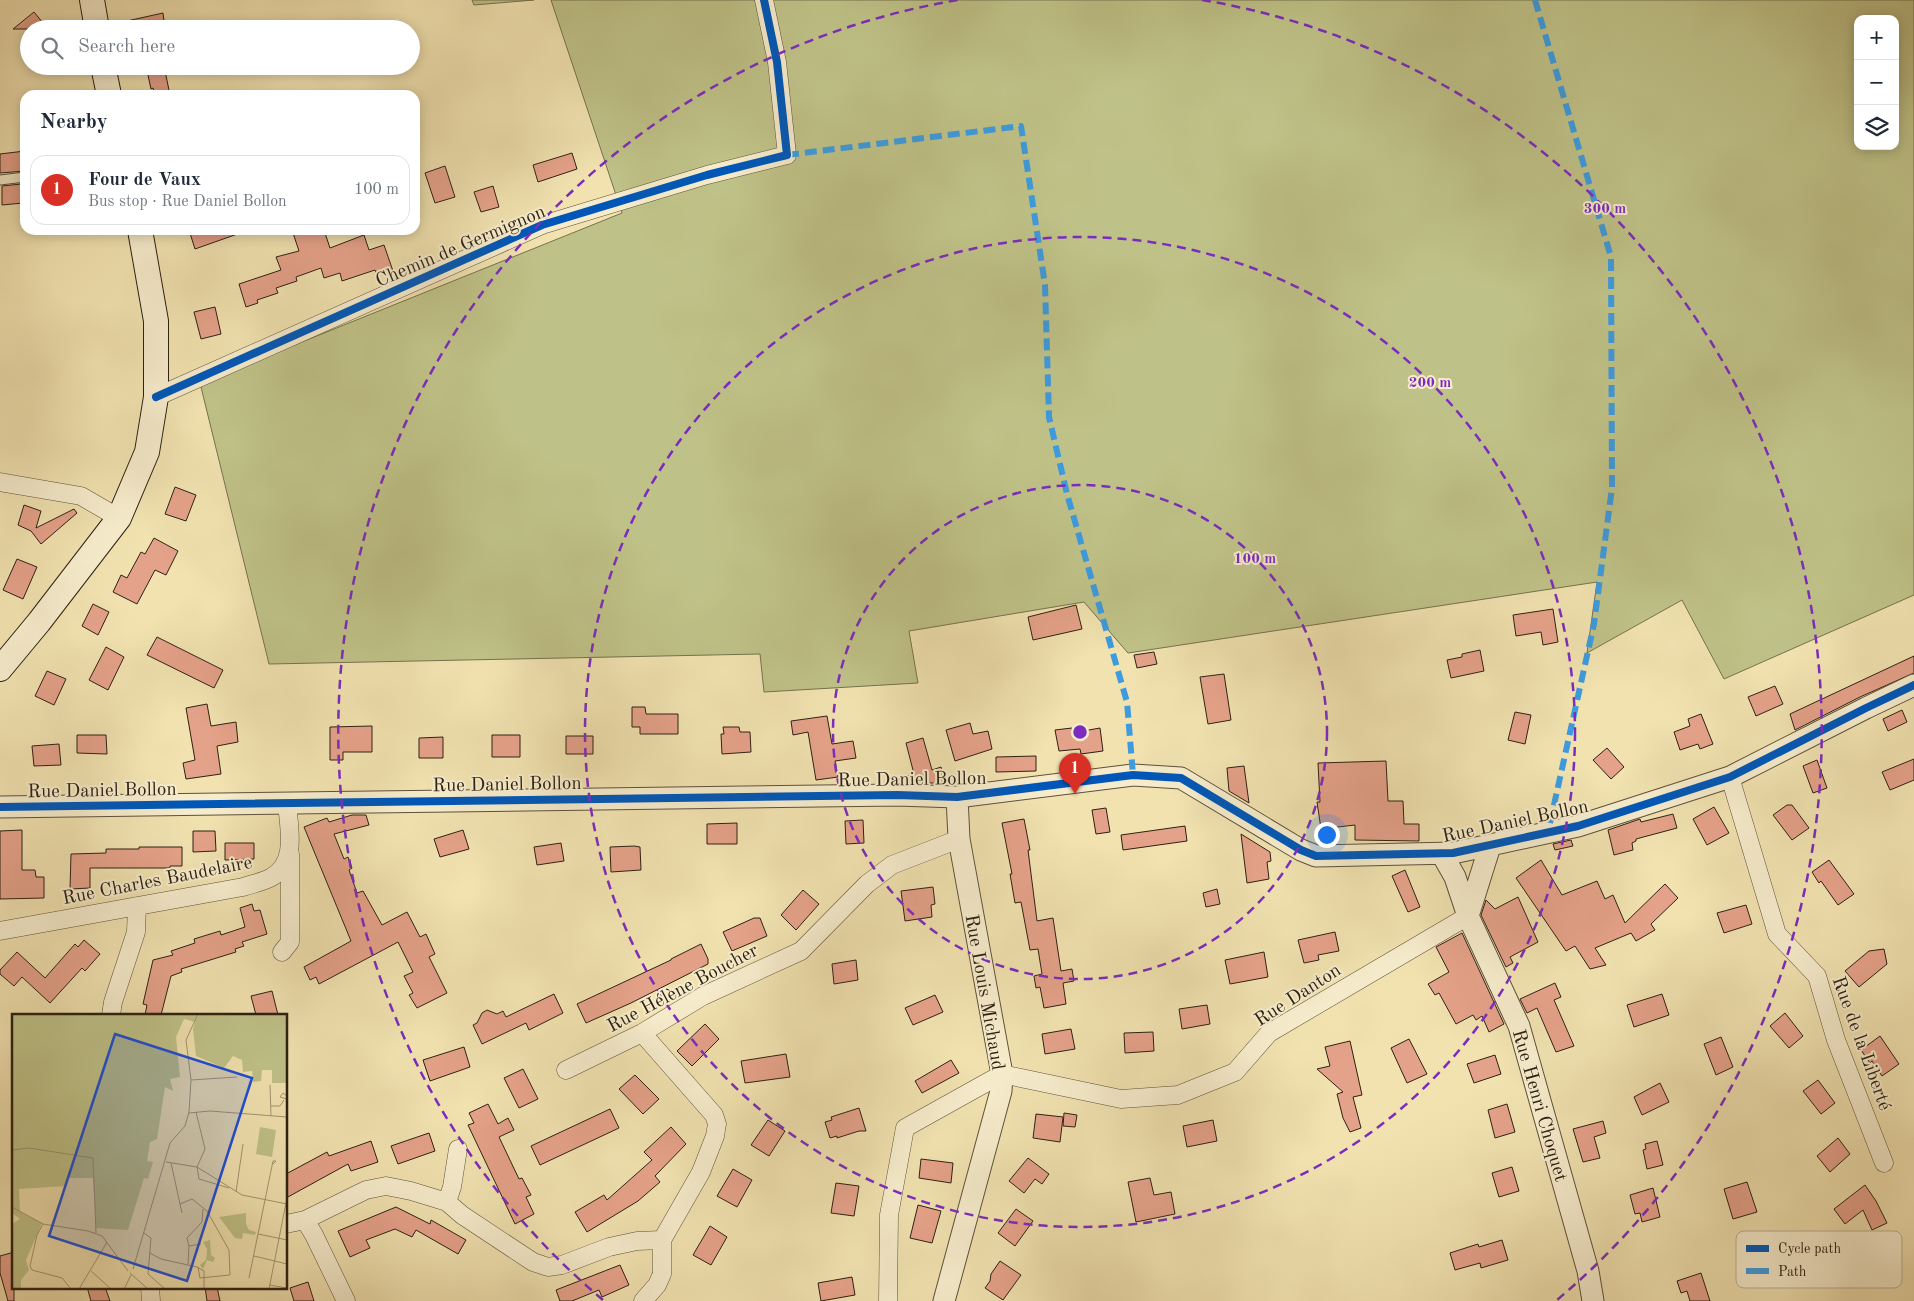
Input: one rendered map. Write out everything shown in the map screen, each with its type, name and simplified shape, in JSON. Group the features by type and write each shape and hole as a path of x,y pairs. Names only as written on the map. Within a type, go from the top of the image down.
{"main road":[{"path":"92,0 95,20"},
{"path":"105,75 108,90"},
{"path":"0,669 39,622 119,518 147,452 156,397 156,321 141,235"}],"street":[{"name":"Chemin de Germignon","path":"156,397 542,225 707,175 788,155 777,62 764,0"},
{"path":"0,482 80,496 119,518"},
{"name":"Rue Daniel Bollon","path":"0,806 877,796 957,797 1133,775 1181,778 1301,850 1316,856 1442,854 1490,846 1578,826 1730,777 1914,685"},
{"name":"Rue de la Liberté","path":"1730,777 1777,934 1817,976 1836,1040 1884,1163"},
{"name":"Rue Louis Michaud","path":"944,1301 1001,1091 1002,1074 960,839 957,797"},
{"path":"282,952 290,942 290,853 287,803"},
{"name":"Rue Hélène Boucher","path":"566,1070 642,1033 703,996 801,951 867,884 892,866 960,839"},
{"path":"1468,916 1490,846"},
{"name":"Rue Charles Baudelaire","path":"0,932 243,887 270,878 285,866 290,853"},
{"name":"Rue Henri Choquet","path":"1442,854 1455,877 1468,916 1519,1026 1588,1271 1593,1301"},
{"path":"111,1014 112,1002 136,932 137,906"},
{"name":"Rue Danton","path":"1002,1074 1121,1099 1178,1095 1235,1072 1269,1033 1468,916"},
{"path":"642,1033 714,1115 717,1124 715,1136 701,1172 662,1240 662,1274 657,1285 643,1301"},
{"path":"888,1301 888,1215 905,1128 1002,1074"},
{"path":"447,1202 452,1187 458,1150"},
{"path":"288,1224 305,1220 360,1193 386,1186 410,1190 447,1202 462,1215 532,1262 548,1267 562,1265 609,1247 637,1241 662,1240"},
{"path":"305,1220 346,1301"},
{"path":"150,1288 151,1301"}],"lane":[{"path":"0,180 20,178"}],"green space":[{"path":"472,0 534,0 474,5"},
{"path":"551,0 1914,0 1914,595 1724,679 1682,600 1587,653 1597,582 1128,653 1084,602 909,631 918,683 764,692 760,654 269,664 200,383 622,213"}],"building":[{"path":"34,12 41,20 24,20"},
{"path":"163,13 164,20 132,20"},
{"path":"20,23 20,29 13,29"},
{"path":"148,75 166,75 169,90 151,89"},
{"path":"20,152 20,171 0,173 0,154"},
{"path":"572,153 577,169 538,182 533,165"},
{"path":"445,166 455,197 435,203 425,173"},
{"path":"20,184 20,203 2,205 2,186"},
{"path":"493,186 499,207 481,212 474,192"},
{"path":"191,235 235,235 195,249"},
{"path":"294,235 326,235 330,248 364,235 369,250 384,245 393,271 377,274 375,270 342,281 340,273 324,278 321,268 296,277 297,281 276,288 278,293 257,300 258,303 246,307 239,284 281,270 276,257 299,251"},
{"path":"215,307 221,334 201,339 194,312"},
{"path":"175,487 196,495 186,521 165,514"},
{"path":"24,505 41,511 36,528 74,509 77,513 41,544 31,531 18,525"},
{"path":"154,538 178,551 166,575 155,570 137,604 113,592 121,575 127,578 141,552 145,554"},
{"path":"17,559 37,567 23,599 3,590"},
{"path":"93,604 109,612 98,635 82,626"},
{"path":"1076,605 1082,629 1033,640 1028,617"},
{"path":"1553,609 1558,642 1543,645 1541,632 1516,636 1513,615"},
{"path":"157,637 223,670 214,688 147,655"},
{"path":"106,647 124,657 108,690 89,680"},
{"path":"1480,650 1484,671 1451,678 1447,660"},
{"path":"1154,652 1157,664 1137,668 1134,655"},
{"path":"1914,656 1914,673 1860,697 1795,730 1790,714"},
{"path":"47,671 66,679 54,705 35,696"},
{"path":"1224,674 1231,720 1208,724 1200,677"},
{"path":"1775,686 1783,704 1756,716 1748,697"},
{"path":"207,704 211,726 236,722 238,742 217,746 221,774 186,779 183,763 195,760 186,708"},
{"path":"632,707 645,707 646,714 678,714 678,734 640,734 640,727 632,727"},
{"path":"1902,710 1907,722 1888,731 1883,719"},
{"path":"1515,712 1531,715 1525,744 1508,740"},
{"path":"1701,714 1713,744 1700,749 1698,744 1680,750 1674,732 1690,726 1688,719"},
{"path":"827,716 832,744 853,741 856,758 835,761 838,777 816,780 808,732 793,735 791,721"},
{"path":"970,723 973,734 988,731 992,749 955,761 946,730"},
{"path":"372,726 372,752 343,752 343,760 330,760 330,727"},
{"path":"723,727 739,727 740,732 750,732 751,752 722,754 721,734 724,734"},
{"path":"1072,728 1072,733 1100,728 1103,751 1081,754 1080,749 1059,751 1055,730"},
{"path":"77,735 106,735 107,754 77,753"},
{"path":"492,735 520,735 520,757 492,757"},
{"path":"566,736 593,736 593,754 566,754"},
{"path":"443,737 443,758 419,758 419,738"},
{"path":"923,738 932,770 941,767 946,783 899,783 899,778 914,774 906,743"},
{"path":"59,744 61,765 34,766 32,746"},
{"path":"1607,748 1624,767 1611,779 1593,760"},
{"path":"1036,756 1036,771 996,772 996,757"},
{"path":"1914,759 1914,780 1890,790 1882,772"},
{"path":"1817,760 1827,788 1813,793 1803,766"},
{"path":"1386,761 1388,801 1403,801 1404,824 1419,824 1419,841 1355,840 1355,825 1321,829 1317,802 1320,802 1318,763"},
{"path":"1244,766 1249,803 1229,791 1227,768"},
{"path":"1787,805 1792,805 1809,828 1792,840 1773,815"},
{"path":"1714,807 1729,833 1707,845 1693,819"},
{"path":"1106,808 1110,832 1096,834 1092,810"},
{"path":"1673,814 1677,828 1636,839 1632,843 1633,850 1614,855 1608,830 1640,819 1641,822"},
{"path":"352,815 366,815 369,825 334,834 344,859 348,857 352,868 349,870 357,893 363,891 382,925 407,912 420,937 426,934 435,954 429,957 447,993 417,1008 409,995 413,993 404,976 413,972 398,942 319,984 316,977 310,980 304,967 351,941 304,827 327,818 329,822"},
{"path":"1024,819 1030,850 1028,850 1037,921 1053,918 1061,971 1072,969 1074,981 1063,983 1066,1004 1044,1008 1040,987 1036,988 1034,976 1042,974 1038,949 1030,950 1021,902 1015,903 1010,874 1012,874 1002,823"},
{"path":"863,820 864,843 846,844 845,821"},
{"path":"737,823 737,844 707,844 707,824"},
{"path":"1185,826 1187,841 1123,850 1121,835"},
{"path":"22,830 22,870 35,870 36,877 44,877 44,898 0,899 0,831"},
{"path":"463,830 469,849 440,857 434,839"},
{"path":"193,831 215,831 216,851 193,852"},
{"path":"1241,834 1270,852 1271,861 1267,862 1269,879 1247,883"},
{"path":"1571,840 1573,846 1555,850 1553,844"},
{"path":"225,843 254,843 254,859 225,860"},
{"path":"561,843 564,861 537,865 534,847"},
{"path":"139,847 182,847 182,866 170,866 170,868 90,868 90,888 70,889 71,854 106,853 106,849 139,849"},
{"path":"610,847 640,847 641,870 611,872"},
{"path":"1541,860 1562,895 1597,881 1605,899 1613,895 1625,923 1665,884 1678,898 1651,924 1655,930 1636,941 1631,933 1595,948 1606,965 1590,969 1575,946 1566,951 1516,878"},
{"path":"1829,860 1854,894 1838,905 1812,872"},
{"path":"1405,870 1420,907 1408,912 1392,876"},
{"path":"933,887 935,904 931,905 932,917 905,921 901,891"},
{"path":"1217,889 1220,904 1206,907 1203,893"},
{"path":"803,890 819,904 796,930 781,915"},
{"path":"1518,897 1538,942 1510,957 1513,963 1506,967 1481,915 1486,900 1495,909"},
{"path":"252,904 254,911 260,910 267,934 242,942 244,946 235,949 236,952 181,969 182,972 171,976 161,1014 145,1014 147,1005 143,1004 153,960 173,955 171,951 195,943 194,939 220,931 221,935 245,927 240,908"},
{"path":"1746,905 1752,924 1724,933 1717,913"},
{"path":"754,918 760,918 767,936 732,951 723,932"},
{"path":"1335,932 1339,951 1318,955 1319,960 1304,963 1298,940"},
{"path":"1462,933 1504,1024 1489,1032 1482,1016 1476,1020 1473,1015 1456,1024 1439,993 1435,995 1428,984 1449,972 1436,947"},
{"path":"84,940 100,954 85,971 82,968 50,1003 22,977 14,986 0,974 0,970 17,952 45,978 75,944 78,947"},
{"path":"701,944 708,959 708,964 631,1003 586,1023 577,1004"},
{"path":"1884,949 1887,964 1859,987 1845,971 1869,951"},
{"path":"1264,952 1268,977 1230,984 1225,960"},
{"path":"856,960 858,980 834,984 832,964"},
{"path":"1555,983 1561,997 1554,1000 1574,1046 1556,1052 1537,1008 1527,1013 1520,999"},
{"path":"272,991 278,1014 256,1014 251,996"},
{"path":"554,994 563,1013 529,1030 526,1023 482,1044 473,1025 477,1023 482,1013 487,1010 497,1014 503,1011 506,1017"},
{"path":"1662,994 1669,1015 1634,1027 1627,1005"},
{"path":"935,995 943,1012 913,1025 905,1008"},
{"path":"1207,1005 1210,1024 1182,1029 1179,1009"},
{"path":"1785,1013 1803,1036 1789,1048 1770,1026"},
{"path":"705,1024 719,1039 692,1066 677,1051"},
{"path":"1071,1029 1075,1049 1045,1054 1042,1034"},
{"path":"1153,1032 1154,1051 1125,1053 1124,1033"},
{"path":"1880,1036 1899,1064 1882,1076 1872,1061 1870,1063 1861,1050"},
{"path":"1721,1037 1733,1067 1716,1075 1704,1044"},
{"path":"1409,1039 1427,1074 1407,1083 1391,1048"},
{"path":"1350,1041 1362,1095 1353,1097 1361,1128 1350,1132 1343,1118 1337,1094 1343,1092 1317,1069 1330,1066 1325,1047"},
{"path":"464,1047 470,1067 430,1081 423,1060"},
{"path":"786,1054 790,1077 745,1083 741,1061"},
{"path":"1495,1055 1501,1074 1474,1083 1467,1064"},
{"path":"951,1060 959,1073 922,1093 915,1081"},
{"path":"523,1069 538,1099 519,1108 504,1078"},
{"path":"635,1075 659,1099 643,1114 619,1089"},
{"path":"1818,1080 1835,1103 1821,1114 1803,1091"},
{"path":"1660,1083 1669,1102 1642,1115 1634,1097"},
{"path":"488,1104 498,1124 508,1118 514,1130 499,1137 519,1179 522,1178 531,1195 526,1197 534,1214 515,1224 468,1125 474,1123 469,1113"},
{"path":"1507,1104 1515,1132 1495,1138 1488,1110"},
{"path":"859,1108 866,1131 830,1138 825,1122 832,1120 831,1117"},
{"path":"610,1109 619,1128 540,1165 531,1146"},
{"path":"1064,1113 1077,1115 1075,1127 1063,1126"},
{"path":"1036,1114 1063,1117 1060,1142 1033,1138"},
{"path":"768,1120 785,1131 769,1156 751,1145"},
{"path":"1213,1120 1217,1141 1187,1147 1183,1126"},
{"path":"1603,1121 1606,1133 1594,1137 1600,1158 1583,1162 1573,1129"},
{"path":"671,1127 686,1144 655,1176 660,1182 638,1201 587,1232 575,1212 604,1195 607,1200 652,1160 644,1152"},
{"path":"429,1133 435,1151 398,1164 391,1146"},
{"path":"1838,1138 1850,1154 1830,1172 1817,1156"},
{"path":"371,1141 378,1162 351,1171 348,1164 288,1197 288,1173 327,1152 329,1156"},
{"path":"1657,1141 1663,1165 1647,1169 1643,1150 1646,1149 1645,1144"},
{"path":"1028,1158 1049,1174 1042,1184 1035,1179 1024,1193 1009,1181"},
{"path":"921,1159 953,1163 951,1183 919,1178"},
{"path":"1512,1167 1519,1191 1499,1197 1492,1173"},
{"path":"733,1169 752,1180 737,1207 717,1196"},
{"path":"1150,1178 1154,1195 1171,1192 1175,1214 1136,1222 1128,1182"},
{"path":"1747,1182 1757,1212 1733,1219 1724,1189"},
{"path":"836,1183 859,1186 854,1216 831,1213"},
{"path":"1865,1185 1876,1201 1887,1223 1872,1230 1863,1210 1845,1224 1834,1209"},
{"path":"1653,1188 1660,1217 1642,1222 1640,1213 1635,1214 1630,1195"},
{"path":"918,1205 941,1211 932,1243 910,1238"},
{"path":"396,1207 430,1224 431,1220 466,1240 458,1254 416,1230 412,1237 395,1229 366,1240 370,1248 350,1257 338,1231"},
{"path":"1016,1209 1033,1221 1015,1246 998,1233"},
{"path":"710,1226 727,1237 711,1265 693,1255"},
{"path":"1502,1240 1508,1260 1481,1268 1480,1263 1455,1270 1450,1253 1478,1244 1479,1247"},
{"path":"12,1253 14,1301 8,1301 0,1273 0,1256"},
{"path":"1000,1261 1021,1275 1003,1300 985,1288 990,1281 991,1274"},
{"path":"620,1265 629,1285 602,1297 599,1290 572,1301 560,1301 556,1290"},
{"path":"1701,1273 1710,1301 1690,1301 1687,1291 1681,1293 1677,1281"},
{"path":"852,1277 855,1295 821,1301 818,1283"},
{"path":"308,1282 314,1301 294,1301 290,1288"},
{"path":"87,1288 105,1288 110,1301 91,1301"},
{"path":"205,1288 217,1288 220,1301 207,1301"}],"marked path":[{"path":"1535,0 1611,257 1612,488 1594,624 1548,832"},
{"path":"787,155 1021,126 1045,285 1049,417 1067,494 1127,702 1133,775"}],"cycle path":[{"path":"156,397 542,225 707,175 787,155 777,62 764,0"},
{"path":"0,807 897,795 957,797 1133,775 1181,778 1301,850 1316,856 1453,853 1578,826 1730,777 1914,685"}],"place":[{"name":"Four de Vaux","path":"1075,794"}]}
